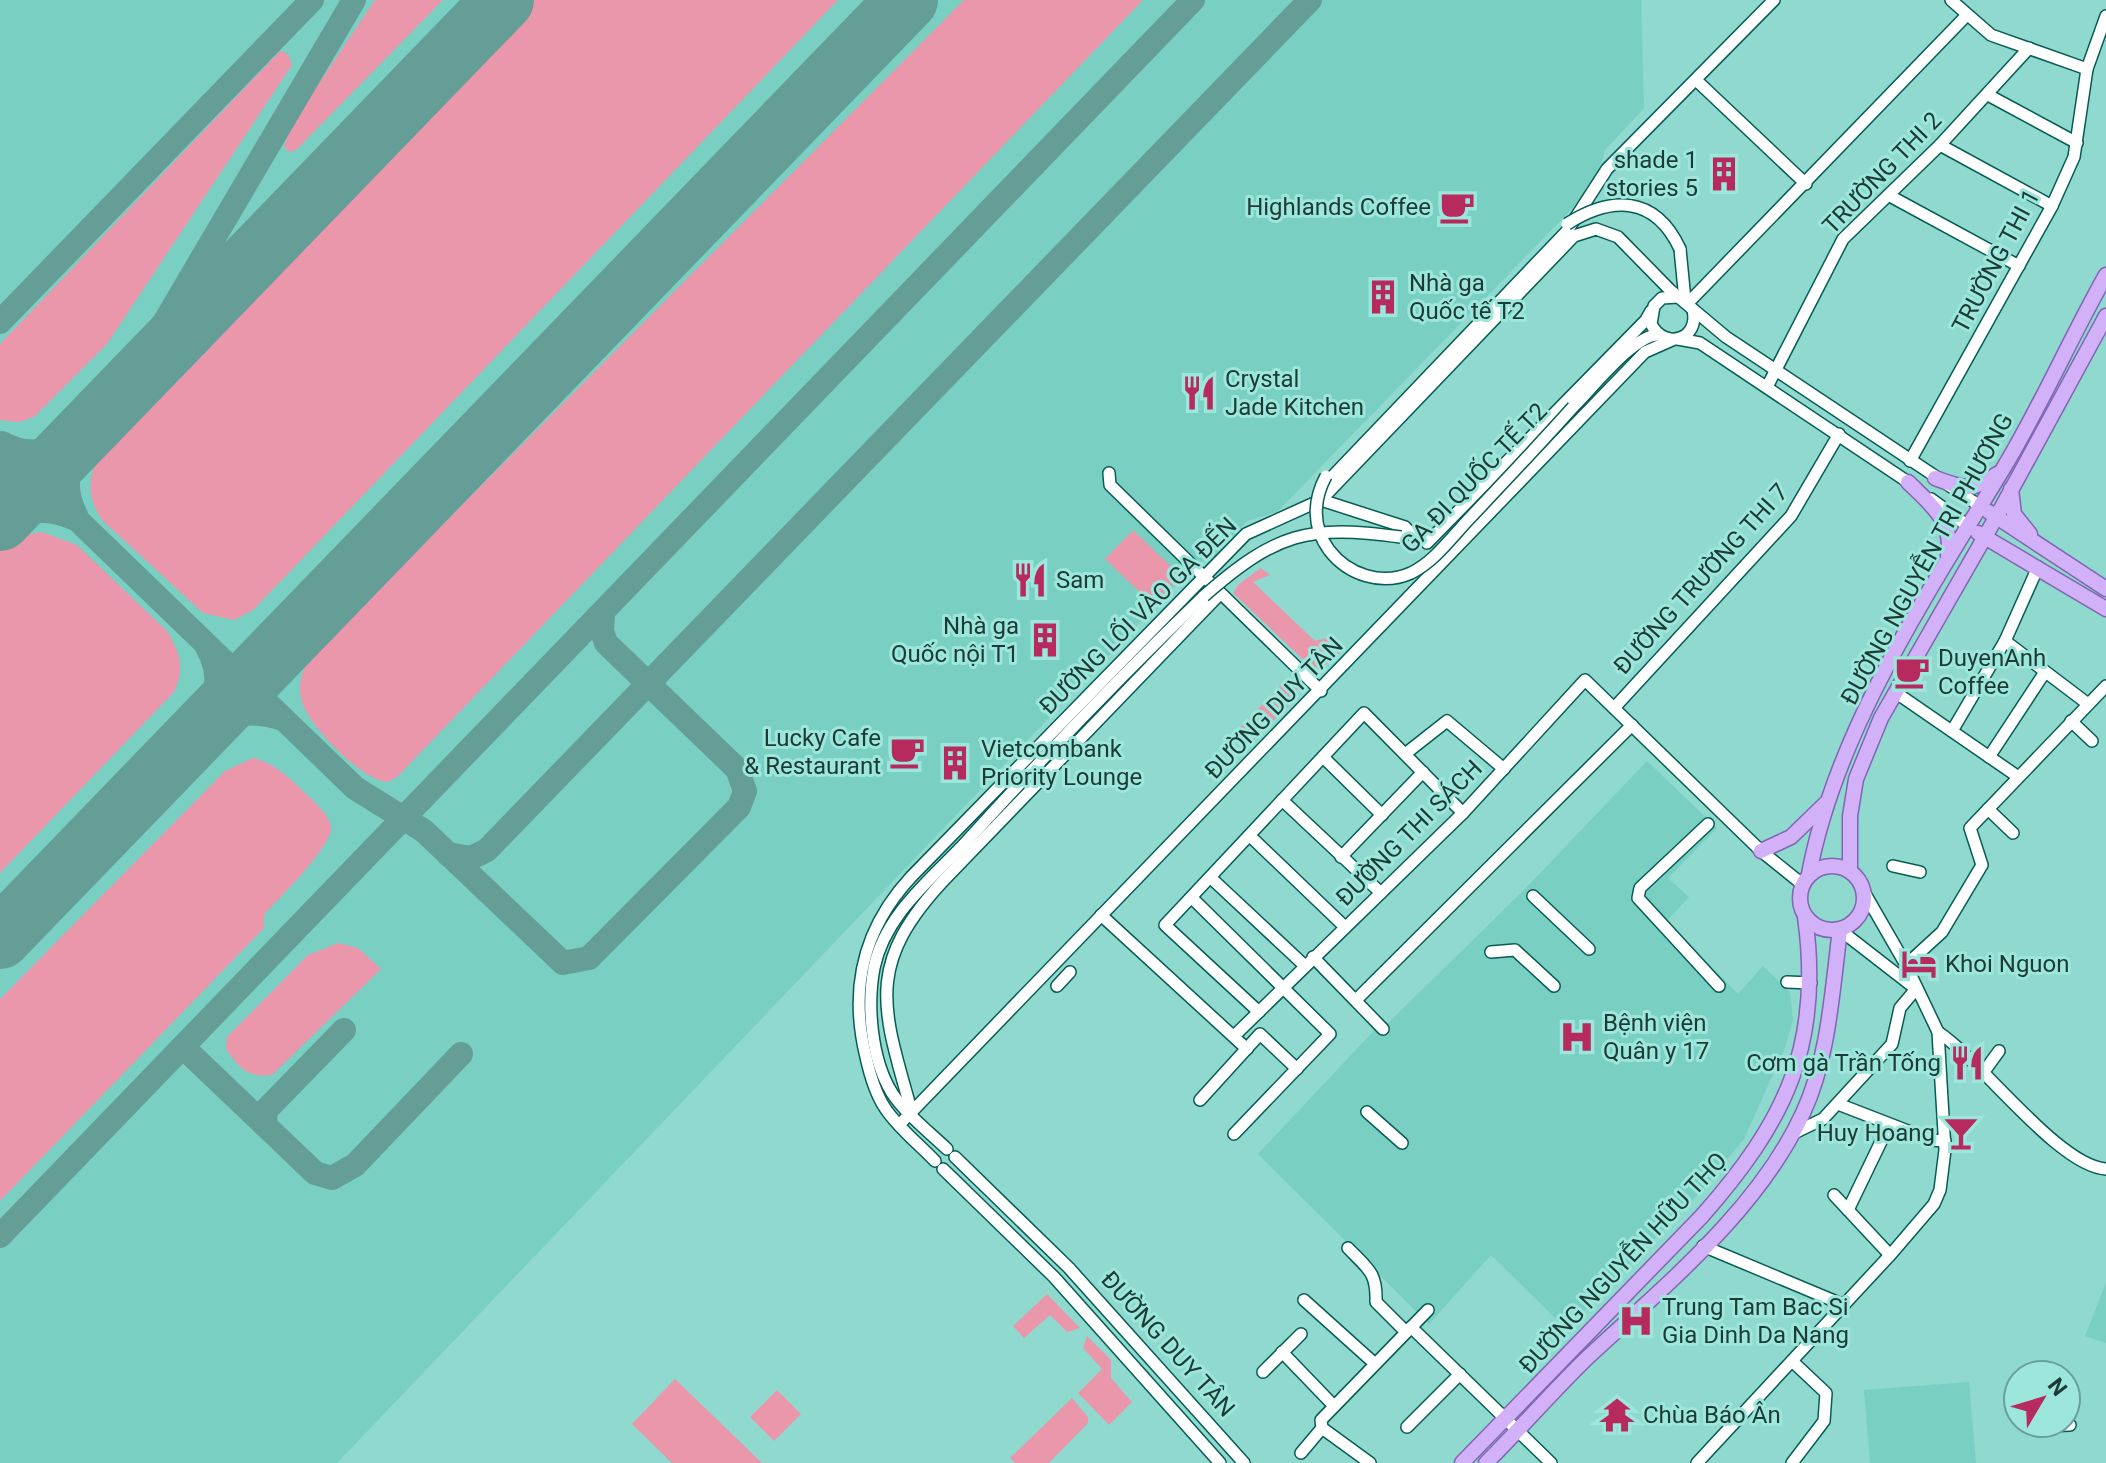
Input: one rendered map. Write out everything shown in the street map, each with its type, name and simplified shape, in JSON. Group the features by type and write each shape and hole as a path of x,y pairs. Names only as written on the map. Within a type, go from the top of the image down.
{"main road":[{"name":"ĐƯỜNG NGUYỄN TRI PHƯƠNG","path":"1806,879 1829,800 1863,717 1947,563 2003,469 2106,275"},
{"name":"ĐƯỜNG NGUYỄN TRI PHƯƠNG","path":"1850,871 1850,816 1856,779 1895,692 1997,517 2106,316"},
{"path":"1935,478 1965,490 1974,488 2003,469"},
{"path":"1908,482 1948,528 1947,563"},
{"path":"2011,489 2014,514 2020,525 2054,556"},
{"path":"1980,506 2106,589"},
{"path":"1968,526 2106,609"},
{"path":"1960,581 1983,555 2006,549"},
{"path":"1761,851 1791,837 1829,800"},
{"path":"1829,865 1850,871 1864,892 1857,918 1840,930 1821,929 1805,917 1799,901 1806,879 1829,865"},
{"name":"ĐƯỜNG NGUYỄN HỮU THỌ","path":"1462,1463 1702,1216 1755,1151 1781,1109 1798,1067 1811,983 1805,917"},
{"name":"ĐƯỜNG NGUYỄN HỮU THỌ","path":"1486,1463 1703,1246 1753,1190 1792,1134 1817,1077 1825,1044 1840,930"}],"street":[{"path":"1557,248 1607,169 1774,0"},
{"path":"1951,0 1991,35 2087,69"},
{"path":"1686,302 1806,184 1967,15"},
{"name":"TRƯỜNG THI 1","path":"1910,461 2052,206 2077,143 2087,69 2106,16"},
{"name":"TRƯỜNG THI 2","path":"1767,387 1837,248 1988,95 2029,48"},
{"path":"1696,80 1806,184"},
{"path":"1988,95 2077,143"},
{"path":"1940,145 2052,206"},
{"path":"1890,196 2019,266"},
{"name":"GA ĐI QUỐC TẾ T2","path":"1659,335 1637,343 1441,548 1413,572 1398,577 1372,577 1353,572 1329,550 1320,536 1317,496 1326,476 1567,224 1607,204 1633,205 1661,221 1680,249 1686,302"},
{"path":"1445,561 1405,527 1321,500 1330,479 1557,248 1584,231 1607,231 1618,237 1711,326 1980,506"},
{"path":"1422,542 1662,298 1686,302"},
{"path":"1675,340 1690,331 1686,302"},
{"path":"1651,311 1651,324 1659,335 1700,343 1839,434 1968,526"},
{"name":"ĐƯỜNG DUY TÂN","path":"1220,1463 1129,1358 899,1125 1645,352 1675,340"},
{"name":"ĐƯỜNG TRƯỜNG THI 7","path":"1614,708 1791,516 1839,434"},
{"path":"1109,473 1110,485 1321,691"},
{"name":"ĐƯỜNG LỐI VÀO GA ĐẾN","path":"899,1125 877,1094 859,1023 861,969 878,920 911,877 1246,534 1321,500"},
{"path":"912,1114 892,1094 873,1022 875,965 899,914 994,809 1204,596 1258,554 1297,537 1337,529 1422,542"},
{"path":"1952,731 2005,641 2038,567"},
{"path":"912,1114 892,1052 885,1004 889,970 904,927 927,898 1220,594"},
{"path":"2005,641 2088,704"},
{"path":"1989,757 2045,672"},
{"name":"ĐƯỜNG THI SÁCH","path":"1234,1036 1463,813 1585,680 1614,708"},
{"path":"1906,965 1942,932 1982,865 1970,828 2106,686"},
{"path":"1895,692 2017,776"},
{"path":"1614,708 1761,851 1806,879"},
{"path":"1259,1012 1165,925 1364,713 1463,813"},
{"path":"1405,754 1447,721 1504,769"},
{"path":"2071,721 2092,741"},
{"path":"1356,1000 1632,725"},
{"path":"1323,757 1382,815"},
{"path":"1341,857 1423,772"},
{"path":"1282,800 1381,893"},
{"path":"1988,809 2013,833"},
{"path":"1708,824 1640,888 1638,898 1719,986"},
{"path":"1250,836 1345,927"},
{"path":"1893,866 1920,872"},
{"path":"1211,878 1356,1000 1383,1029"},
{"path":"1697,1463 1934,1204 1945,1168 1938,1032 1906,965 1864,892"},
{"path":"1533,896 1589,949"},
{"path":"1192,898 1330,1034 1234,1134"},
{"path":"1101,915 1247,1049"},
{"path":"1840,930 1916,989"},
{"path":"1491,952 1515,950 1554,986"},
{"path":"1057,986 1070,972"},
{"path":"1787,982 1811,983"},
{"path":"1792,1134 1823,1119 1892,1044 1900,1008 1916,989"},
{"path":"1938,1032 1956,1044 2070,1153 2105,1171"},
{"path":"1200,1100 1260,1034 1297,1069"},
{"path":"1983,1073 1999,1051"},
{"path":"1838,1104 1931,1140 1945,1141"},
{"path":"1367,1112 1402,1143"},
{"name":"ĐƯỜNG DUY TÂN","path":"912,1114 1105,1306 1244,1463"},
{"path":"1848,1210 1889,1125"},
{"path":"1834,1195 1890,1255"},
{"path":"996,1220 1007,1208"},
{"path":"1703,1246 1844,1305"},
{"path":"1348,1248 1375,1277 1376,1302 1460,1374 1551,1463"},
{"path":"1304,1300 1374,1363"},
{"path":"1370,1463 1322,1428 1321,1420 1428,1310"},
{"path":"1263,1372 1301,1334"},
{"path":"1282,1352 1334,1406"},
{"path":"1792,1361 1826,1393 1824,1421 1792,1463"},
{"path":"1407,1427 1460,1374"},
{"path":"1301,1453 1322,1428"}],"shaded area":[{"path":"0,0 1641,0 1644,108 1605,150 1596,180 1570,211 1277,512 1247,521 1212,559 1197,563 337,1463 0,1463"},
{"path":"375,0 443,0 296,150 289,152 284,147 291,125"},
{"path":"528,0 838,0 253,610 234,620 203,613 103,521 90,485 101,452 114,429"},
{"path":"964,0 1143,0 398,776 388,782 377,779 351,762 324,736 305,709 300,688 307,661"},
{"path":"280,51 288,54 292,65 107,344 34,417 19,422 0,420 0,344"},
{"path":"1133,530 1181,576 1153,605 1105,559"},
{"path":"42,532 77,545 167,631 178,654 180,668 174,692 0,873 0,547 22,536"},
{"path":"1261,568 1270,575 1253,582 1315,641 1334,636 1346,647 1327,664 1313,669 1233,593 1239,584"},
{"path":"1288,678 1297,688 1294,699 1246,748 1233,735"},
{"path":"253,758 280,771 324,812 331,826 324,846 264,915 264,928 0,1201 0,999 225,771"},
{"name":"Bệnh viện Quân y 17","path":"1647,761 1717,828 1668,878 1689,897 1667,921 1738,994 1763,966 1790,992 1793,1021 1784,1050 1744,1139 1700,1192 1566,1329 1491,1255 1429,1324 1258,1154 1382,1022 1386,1025 1525,889"},
{"path":"338,943 358,948 381,969 272,1075 257,1075 245,1070 226,1049 227,1037 308,955"},
{"path":"2106,1283 2106,1343 2085,1336"},
{"path":"1047,1294 1080,1328 1067,1332 1050,1315 1024,1338 1013,1326"},
{"path":"1087,1336 1111,1360 1111,1378 1132,1402 1109,1425 1078,1393 1102,1369 1083,1348"},
{"path":"675,1379 762,1463 672,1463 632,1424"},
{"path":"1969,1382 1976,1463 1870,1463 1864,1390"},
{"path":"777,1390 801,1414 774,1441 750,1417"},
{"path":"1072,1398 1088,1417 1088,1423 1049,1463 1015,1463 1010,1458"}],"taxiway":[{"path":"0,322 312,0"},
{"path":"125,389 354,0"},
{"path":"0,1236 1193,0"},
{"path":"448,854 471,858 487,850 1310,0"},
{"path":"2,443 22,451 42,451 81,435"},
{"path":"76,515 71,505 68,475 81,435"},
{"path":"0,445 355,788 424,831 563,963 589,958 739,807 745,791 737,769 606,643 602,631 603,612"},
{"path":"0,449 8,482 0,515"},
{"path":"0,522 36,511 73,518"},
{"path":"199,732 216,690 215,669 207,647"},
{"path":"201,731 240,714 261,714 283,719"},
{"path":"265,1125 266,1110 344,1030"},
{"path":"183,1047 315,1173 332,1178 355,1165 461,1054"}],"runway":[{"path":"0,520 503,0"},
{"path":"0,938 907,0"}],"place":[{"name":"shade 1 stories 5","path":"1724,174"},
{"name":"Highlands Coffee","path":"1457,207"},
{"name":"Nhà ga Quốc tế T2","path":"1383,297"},
{"name":"Crystal Jade Kitchen","path":"1199,393"},
{"name":"Sam","path":"1030,580"},
{"name":"Nhà ga Quốc nội T1","path":"1045,640"},
{"name":"DuyenAnh Coffee","path":"1912,672"},
{"name":"Lucky Cafe & Restaurant","path":"907,752"},
{"name":"Vietcombank Priority Lounge","path":"955,763"},
{"name":"Khoi Nguon","path":"1919,964"},
{"name":"Bệnh viện Quân y 17","path":"1577,1037"},
{"name":"Cơm gà Trần Tống","path":"1967,1063"},
{"name":"Huy Hoang","path":"1961,1133"},
{"name":"Trung Tam Bac Si Gia Dinh Da Nang","path":"1636,1321"},
{"name":"Chùa Báo Ân","path":"1617,1415"}]}
